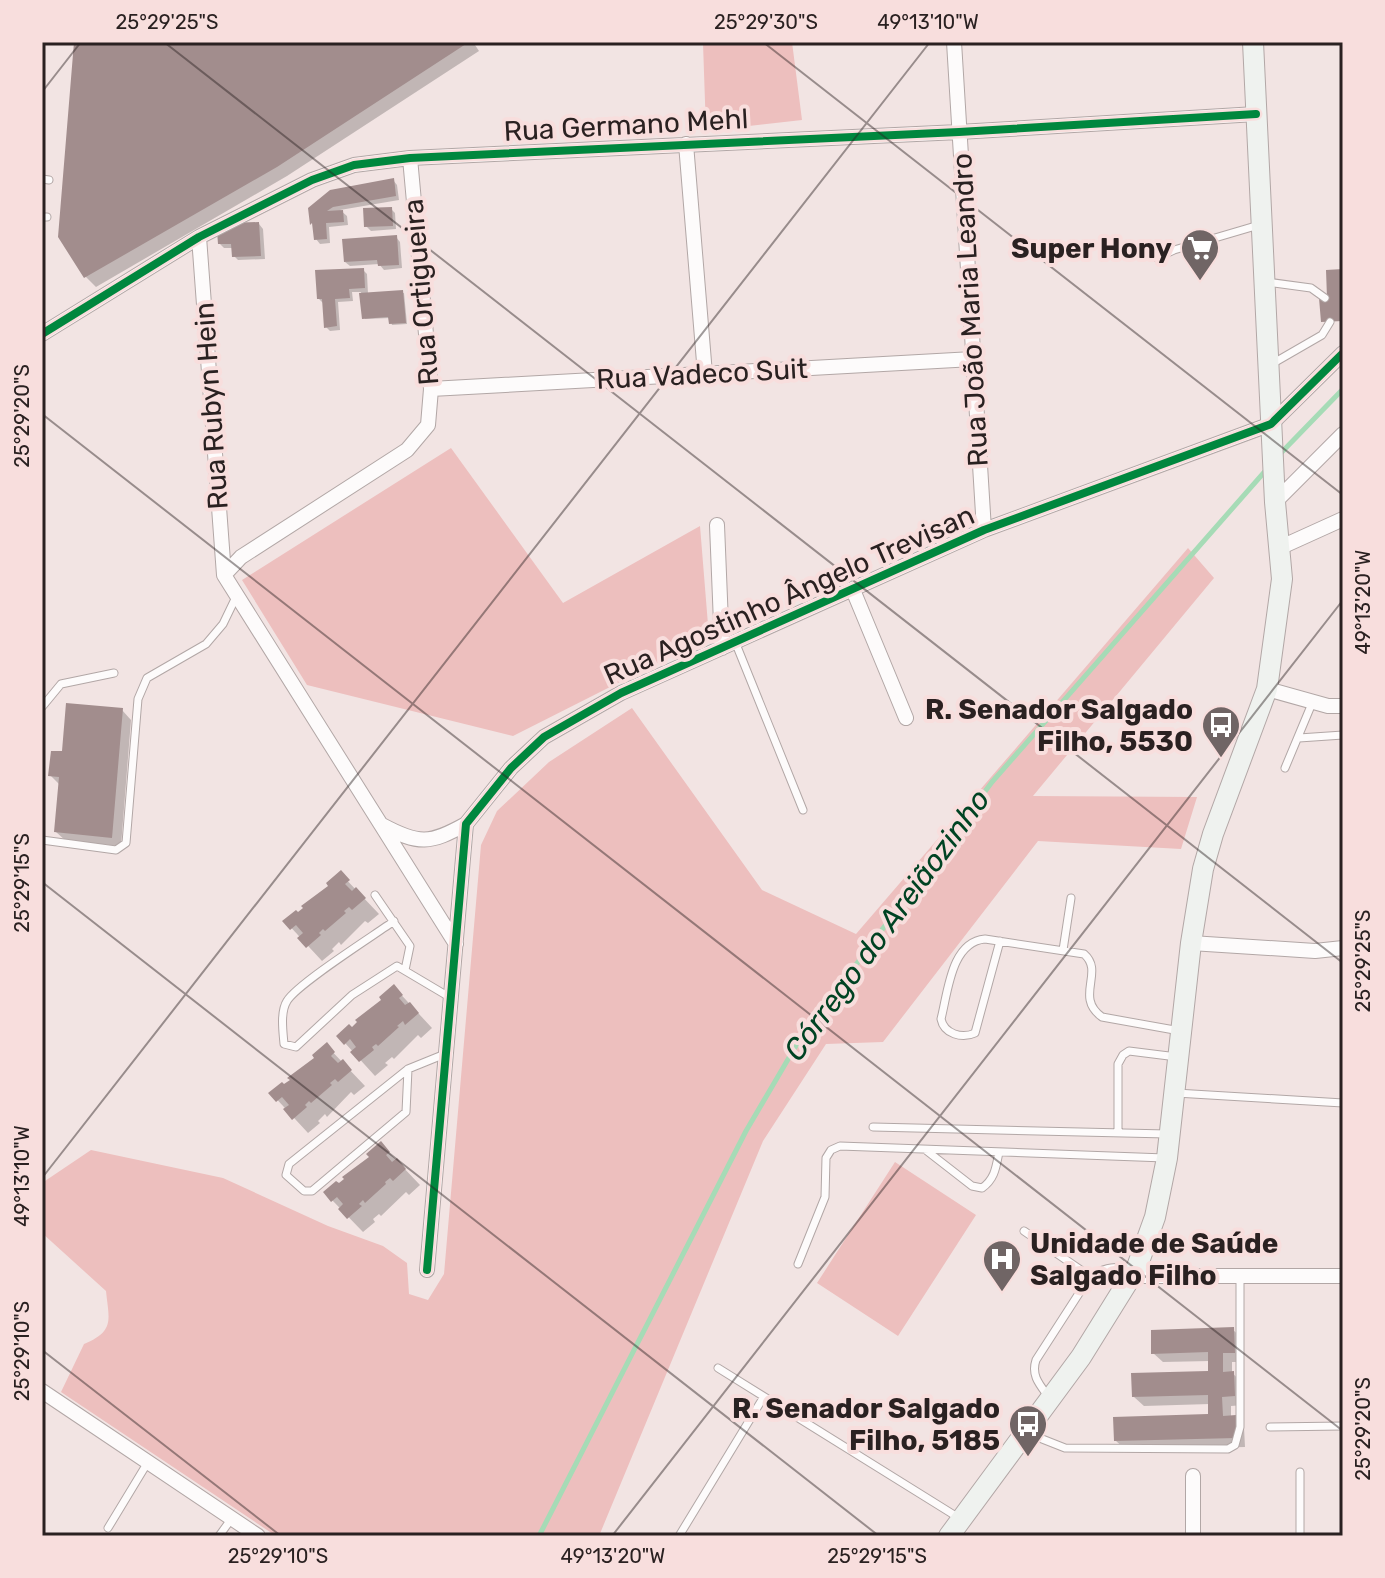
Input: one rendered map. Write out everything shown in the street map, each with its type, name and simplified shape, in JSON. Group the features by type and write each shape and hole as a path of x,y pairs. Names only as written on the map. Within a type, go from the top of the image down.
{"main road":[{"path":"955,1528 1050,1399 1135,1271 1155,1217 1167,1158 1191,943 1203,869 1267,689 1282,579 1275,502 1253,42"}],"street":[{"name":"Rua João Maria Leandro","path":"954,42 984,530"},
{"name":"Rua Germano Mehl","path":"42,334 199,237 312,180 354,165 410,158 959,132 1256,114"},
{"path":"686,144 705,374"},
{"name":"Rua Ortigueira","path":"224,575 241,557 407,450 428,425 431,389 410,158"},
{"name":"Rua Rubyn Hein","path":"199,237 224,575"},
{"path":"1271,424 1343,353"},
{"name":"Rua Vadeco Suit","path":"431,389 973,359"},
{"name":"Rua Agostinho Ângelo Trevisan","path":"466,824 511,768 544,737 621,693 984,530 1271,424"},
{"path":"1275,502 1343,434"},
{"path":"1279,548 1343,519"},
{"path":"717,525 729,646"},
{"path":"224,575 457,945"},
{"path":"853,590 906,718"},
{"path":"1267,689 1343,706"},
{"path":"381,824 408,839 439,839 466,824"},
{"path":"427,1270 466,824"},
{"path":"1191,943 1315,951 1343,948"},
{"path":"1135,1271 1240,1276 1343,1276"},
{"path":"42,1391 258,1536"},
{"path":"1193,1476 1193,1536"}],"lane":[{"path":"1157,258 1174,250 1261,225"},
{"path":"1264,281 1311,288 1325,298"},
{"path":"1268,366 1322,335 1330,322"},
{"path":"42,840 116,850 126,843 138,699 147,678 206,644 223,624 237,595"},
{"path":"729,646 803,810"},
{"path":"42,707 61,684 114,673"},
{"path":"1285,768 1313,701"},
{"path":"1299,738 1343,735"},
{"path":"375,895 410,946 405,970"},
{"path":"1063,950 1071,898"},
{"path":"394,921 307,983 287,1001 283,1021 284,1044 296,1047 352,995 397,966 451,998"},
{"path":"1000,941 975,1033 969,1036 950,1033 942,1027 941,1019 956,962 965,946 975,940 1000,941 1084,954 1090,959 1092,967 1088,1000 1093,1010 1102,1017 1181,1031"},
{"path":"1118,1132 1118,1064 1123,1055 1129,1051 1178,1057"},
{"path":"408,1069 406,1112 312,1191 304,1191 286,1175 289,1164 408,1069 447,1053"},
{"path":"1174,1093 1343,1103"},
{"path":"873,1127 1170,1134"},
{"path":"798,1264 821,1213 826,1186 826,1158 831,1150 840,1146 1167,1158"},
{"path":"925,1149 972,1186 982,1188 990,1183 995,1174 999,1152"},
{"path":"1024,1231 1091,1277"},
{"path":"1050,1399 1035,1378 1033,1369 1036,1360 1091,1277 1107,1268 1135,1271"},
{"path":"1026,1432 1065,1448 1228,1449 1235,1445 1240,1427 1240,1276"},
{"path":"718,1368 955,1528"},
{"path":"679,1536 763,1398"},
{"path":"1270,1427 1343,1426"},
{"path":"108,1528 148,1462"},
{"path":"1300,1472 1300,1536"},
{"path":"219,1536 232,1518"}],"shaded area":[{"path":"688,42 792,42 802,120 706,131 703,43"},
{"path":"451,448 563,603 700,526 709,637 513,736 307,685 242,580"},
{"path":"1188,548 1214,578 1033,796 1197,797 1181,849 1038,841 883,1042 826,1044 763,1141 599,1536 276,1536 61,1392 84,1344 101,1334 108,1324 108,1310 106,1291 42,1233 42,1183 91,1150 223,1178 328,1226 383,1246 407,1263 409,1294 428,1300 444,1274 481,845 497,811 549,762 632,708 762,890 856,934"},
{"path":"895,1162 976,1215 898,1336 817,1283"}],"building":[{"path":"74,42 469,42 277,167 84,278 58,237"},
{"path":"394,178 396,196 333,207 327,211 343,210 344,222 326,223 327,239 314,240 308,208 330,190"},
{"path":"392,207 393,226 364,227 363,208"},
{"path":"259,222 261,256 232,257 231,244 218,244 217,231 230,223"},
{"path":"397,235 399,265 378,266 377,260 344,262 342,239"},
{"path":"364,268 365,288 349,289 350,298 335,299 337,326 324,328 322,299 317,299 315,270"},
{"path":"1343,269 1343,321 1321,322 1319,298 1327,298 1326,270"},
{"path":"403,290 406,323 389,324 388,317 362,319 359,293"},
{"path":"66,703 123,708 112,838 54,832 59,777 48,776 51,751 62,751"},
{"path":"341,870 350,880 345,884 352,891 356,887 366,898 352,910 349,907 344,911 346,913 325,931 323,929 319,933 321,935 306,948 297,938 303,933 296,925 290,930 282,921 303,908 301,906 328,886 326,883"},
{"path":"394,984 403,995 399,998 405,1005 410,1002 419,1013 405,1025 403,1021 359,1062 350,1052 356,1047 350,1039 344,1045 336,1036 349,1024 352,1027 357,1022 355,1020 381,1000 379,997"},
{"path":"327,1042 335,1052 331,1056 338,1063 343,1059 352,1070 338,1082 335,1079 330,1083 332,1085 311,1103 309,1101 305,1105 307,1107 292,1120 283,1109 289,1105 282,1097 276,1102 268,1093 290,1080 287,1078 314,1058 312,1055"},
{"path":"381,1141 390,1152 386,1155 392,1162 397,1158 406,1169 393,1181 390,1178 385,1182 365,1203 363,1200 359,1204 362,1206 347,1219 338,1209 343,1204 337,1197 331,1202 323,1192 336,1181 339,1183 344,1179 342,1177 369,1157 366,1154"},
{"path":"1234,1327 1235,1353 1223,1353 1223,1372 1234,1371 1235,1396 1222,1397 1223,1416 1236,1415 1236,1438 1114,1441 1113,1417 1208,1414 1208,1395 1132,1397 1131,1373 1208,1371 1208,1352 1151,1354 1151,1330"}],"waterway":[{"name":"Córrego do Areiãozinho","path":"1279,455 1343,389"},
{"name":"Córrego do Areiãozinho","path":"539,1536 746,1131 797,1044 992,782 1267,469"}],"cycle path":[{"path":"42,334 199,237 312,180 354,165 410,158 959,132 1256,114"},
{"path":"427,1270 466,824 511,768 544,737 621,693 984,530 1271,424 1343,353"}],"place":[{"name":"Super Hony","path":"1200,282"},
{"name":"R. Senador Salgado Filho, 5530","path":"1221,759"},
{"name":"Unidade de Saúde Salgado Filho","path":"1002,1293"},
{"name":"R. Senador Salgado Filho, 5185","path":"1028,1458"}]}
